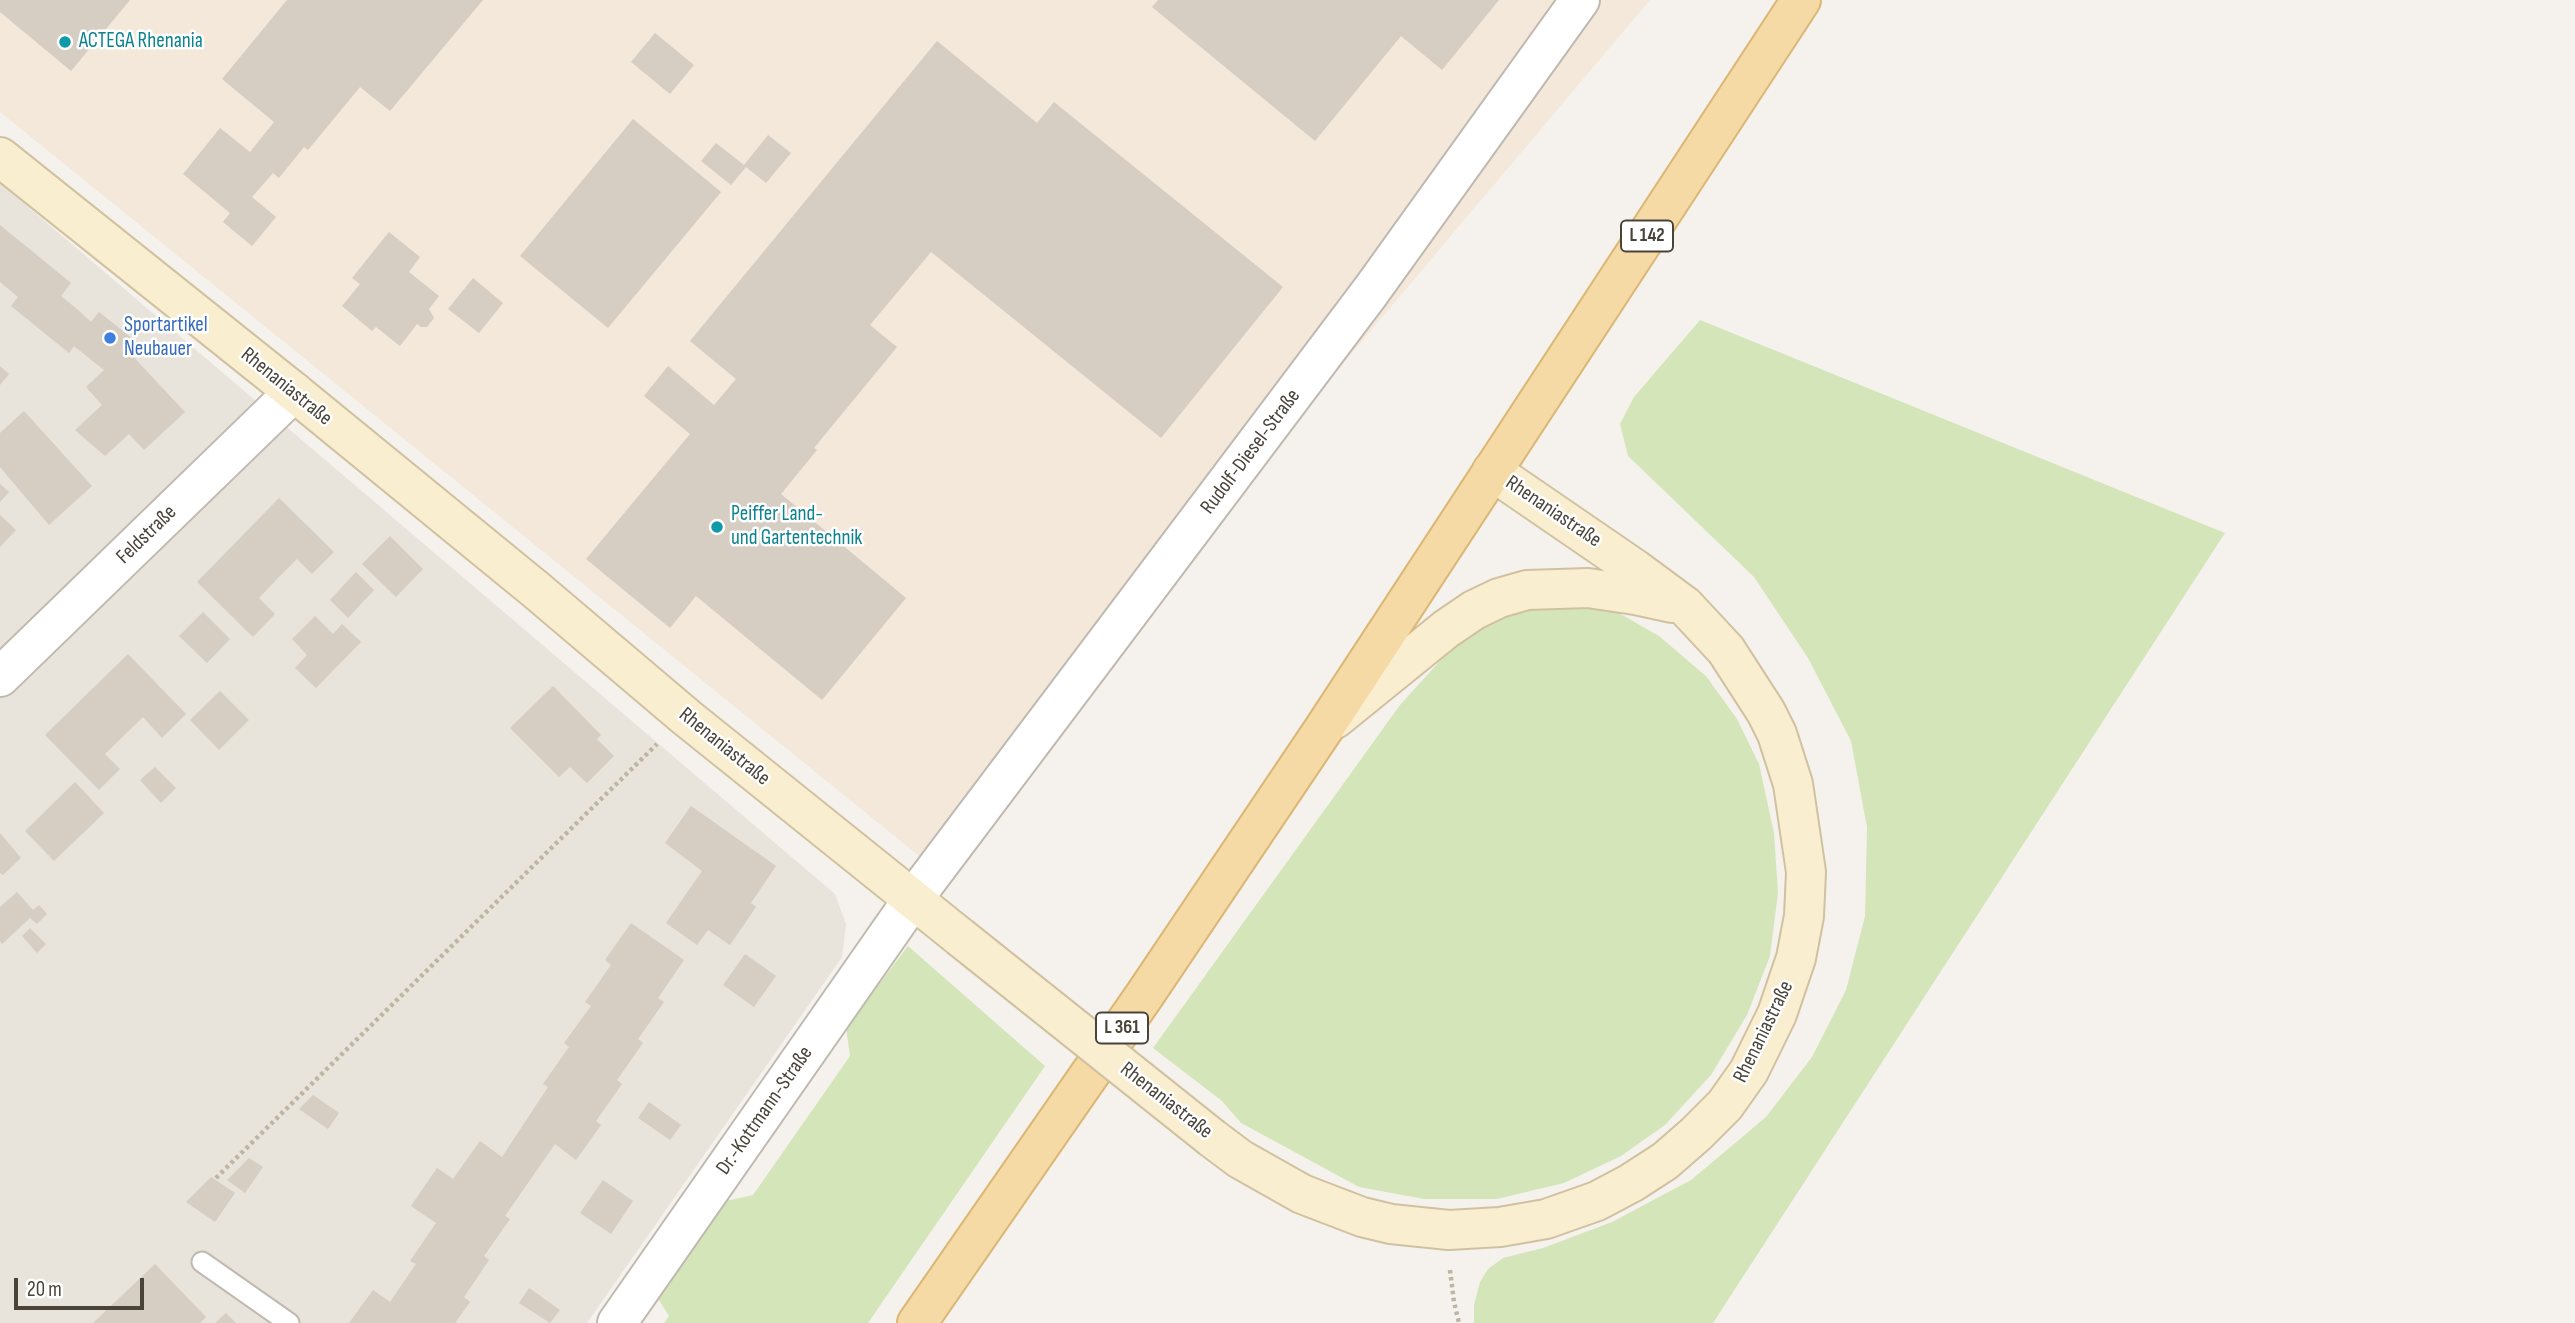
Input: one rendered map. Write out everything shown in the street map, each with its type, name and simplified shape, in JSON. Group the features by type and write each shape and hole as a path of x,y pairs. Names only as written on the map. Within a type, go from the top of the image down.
{"main road":[{"name":"L 142","path":"1492,471 1801,0"},
{"name":"Rhenaniastraße","path":"0,156 535,589 685,717 1212,1138 1271,1178 1334,1209 1391,1224 1448,1230 1500,1227 1565,1214 1613,1193 1665,1161 1712,1118 1743,1079 1763,1044 1788,987 1801,938 1806,872 1793,784 1777,734 1752,687 1726,650 1685,606 1492,471"},
{"name":"L 361","path":"917,1323 1144,996 1323,730 1492,471"},
{"name":"L 361","path":"1323,730 1446,629 1474,610 1499,598 1527,590 1588,588 1685,606"}],"street":[{"name":"Rudolf-Diesel-Straße","path":"913,899 1371,291 1580,0"},
{"name":"Feldstraße","path":"0,677 294,393"},
{"name":"Dr.-Kottmann-Straße","path":"617,1323 913,899"}],"lane":[{"path":"202,1262 289,1323"}],"path":[{"path":"216,1178 685,717"},
{"path":"1448,1230 1451,1284 1459,1323"}],"shaded area":[{"path":"0,0 1650,0 924,860 0,112"},
{"path":"0,183 835,894 846,924 842,957 587,1323 0,1323"}],"green space":[{"path":"1700,320 2225,533 1713,1323 1474,1323 1474,1305 1480,1282 1488,1269 1503,1258 1543,1248 1612,1222 1691,1180 1766,1117 1812,1057 1846,990 1865,916 1867,827 1851,741 1808,658 1754,577 1628,456 1620,424 1634,397"},
{"path":"1581,604 1617,612 1659,636 1706,676 1737,719 1759,764 1774,833 1778,893 1770,956 1747,1015 1711,1075 1665,1125 1621,1156 1564,1183 1497,1199 1424,1199 1359,1187 1241,1123 1222,1101 1153,1048 1400,705 1457,642 1499,618 1546,606"},
{"path":"908,946 1045,1066 868,1323 664,1323 669,1316 657,1297 726,1201 753,1195 850,1056 846,1027"}],"building":[{"name":"ACTEGA Rhenania","path":"0,0 130,0 71,71 0,12"},
{"path":"287,0 483,0 390,111 360,87 308,150 304,147 279,178 273,173 252,197 276,217 252,246 223,222 230,213 183,174 220,128 250,152 274,122 222,79"},
{"path":"1158,0 1499,0 1442,70 1401,36 1315,141 1152,7"},
{"path":"655,33 694,65 670,94 631,62"},
{"path":"937,41 1037,123 1054,102 1283,287 1161,438 931,252 870,325 897,347 814,448 817,450 781,494 906,598 822,700 696,596 670,628 586,559 690,434 644,396 668,366 714,405 736,379 690,341"},
{"path":"633,119 721,192 608,328 520,256"},
{"path":"768,135 791,153 766,183 746,167 731,185 701,161 716,143 744,165"},
{"path":"0,225 71,283 61,296 91,322 99,312 134,340 126,349 185,412 144,450 129,434 105,456 75,430 102,405 86,387 104,370 74,346 69,353 11,306 18,297 0,282"},
{"path":"389,232 420,257 409,272 439,296 429,309 434,318 427,327 417,324 400,346 376,327 372,331 342,306 360,284 352,278"},
{"path":"473,278 503,303 479,333 448,309"},
{"path":"0,366 9,374 0,385"},
{"path":"24,411 92,486 49,525 0,467 0,433"},
{"path":"0,484 9,492 0,502"},
{"path":"279,498 334,552 312,574 297,559 276,580 259,598 275,614 253,637 197,582"},
{"path":"0,515 16,530 0,547"},
{"path":"390,536 423,569 396,597 362,564"},
{"path":"356,572 374,590 348,618 330,600"},
{"path":"203,612 230,639 207,663 179,636"},
{"path":"315,616 333,634 342,624 361,642 316,688 295,668 307,655 292,639"},
{"path":"128,654 186,714 162,738 143,717 105,754 120,769 99,790 45,735"},
{"path":"553,686 601,735 597,739 614,756 587,783 570,767 559,777 510,728"},
{"path":"220,691 249,720 219,750 190,720"},
{"path":"155,767 176,788 161,803 140,780"},
{"path":"75,782 104,813 54,861 25,831"},
{"path":"691,806 776,866 751,903 756,907 730,945 708,930 697,945 666,923 702,871 665,843"},
{"path":"0,833 21,858 3,875 0,873"},
{"path":"17,892 33,910 39,905 47,914 37,924 30,918 2,944 0,907"},
{"path":"631,923 684,960 658,998 664,1002 638,1039 643,1043 617,1080 622,1084 596,1121 601,1125 576,1160 555,1144 505,1216 510,1219 484,1256 489,1260 464,1297 470,1302 455,1323 349,1323 373,1290 390,1302 416,1264 410,1261 436,1223 411,1206 437,1168 453,1179 480,1141 502,1157 548,1087 543,1084 569,1047 564,1043 591,1006 585,1002 611,965 605,960"},
{"path":"30,928 46,944 37,953 22,936"},
{"path":"745,954 776,976 754,1007 723,985"},
{"path":"313,1095 339,1113 328,1129 299,1109"},
{"path":"649,1102 681,1125 670,1140 638,1118"},
{"path":"249,1158 263,1167 245,1193 227,1180"},
{"path":"211,1177 235,1193 215,1222 186,1202"},
{"path":"603,1180 633,1201 611,1234 580,1213"},
{"path":"155,1264 206,1317 200,1323 93,1323"},
{"path":"529,1288 560,1310 550,1323 519,1303"},
{"path":"226,1313 236,1323 215,1323"}],"place":[{"name":"ACTEGA Rhenania","path":"65,42"},
{"name":"Sportartikel Neubauer","path":"110,338"},
{"name":"Peiffer Land- und Gartentechnik","path":"717,527"}]}
